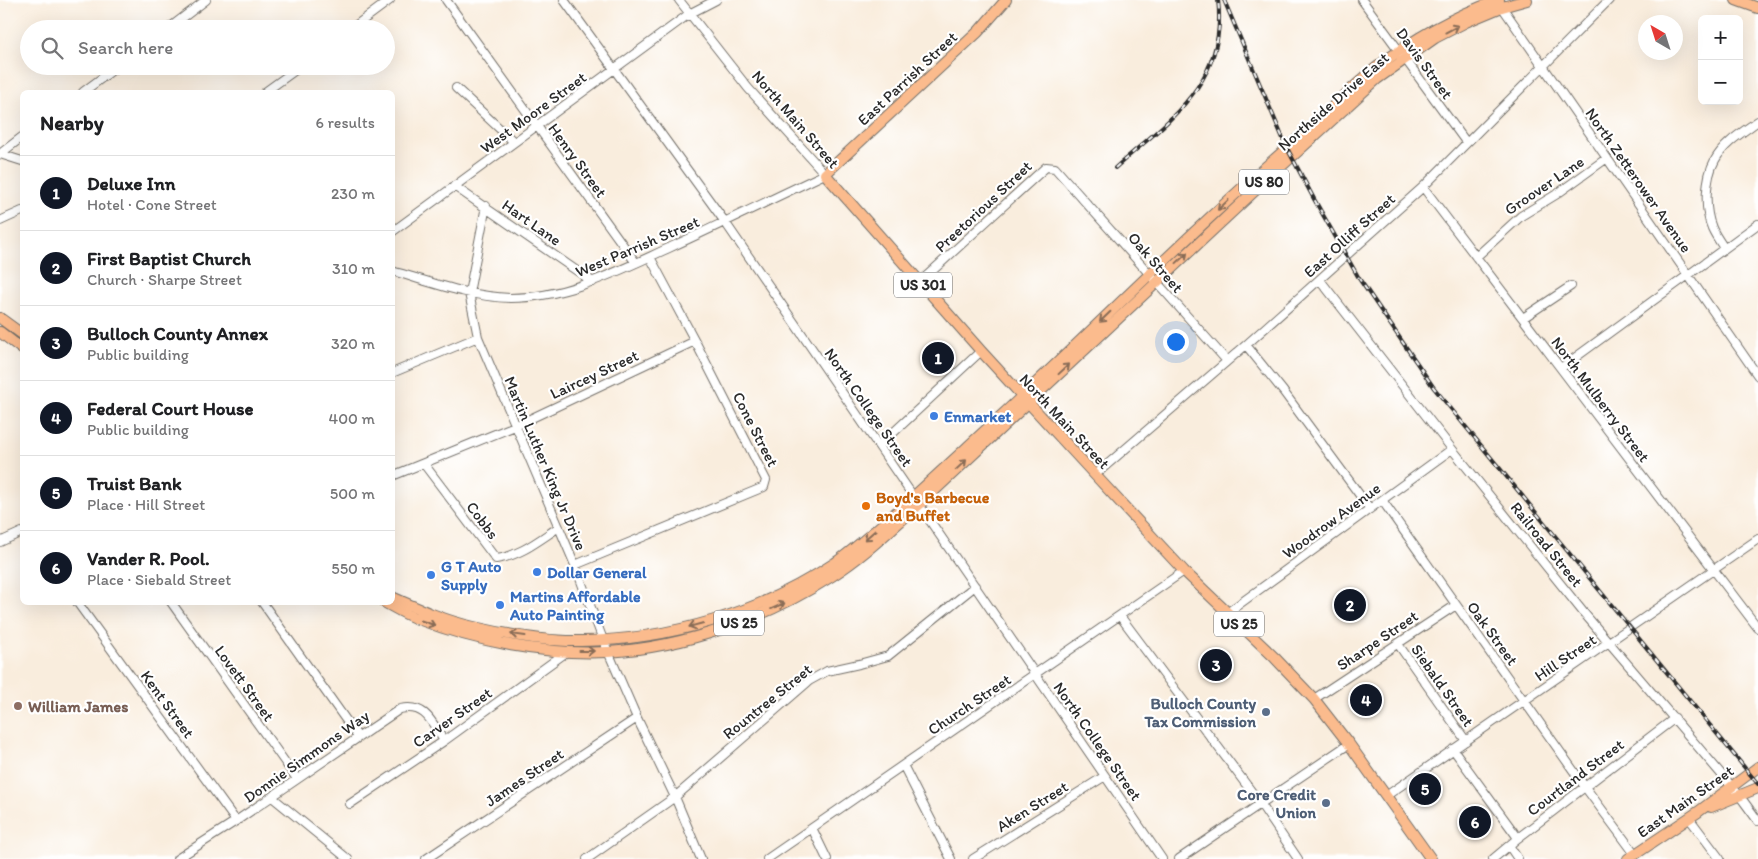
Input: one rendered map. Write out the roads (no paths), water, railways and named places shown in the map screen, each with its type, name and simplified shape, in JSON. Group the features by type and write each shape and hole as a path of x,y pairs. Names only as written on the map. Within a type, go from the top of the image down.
{"main road":[{"name":"East Parrish Street","path":"825,174 972,39 1006,0"},
{"name":"Northside Drive East","path":"1025,400 1152,279 1377,79 1401,55 1466,22 1499,2 1527,0"},
{"path":"1736,0 1758,8"},
{"name":"North Main Street","path":"825,174 1025,400 1184,571 1275,658 1314,699 1349,744 1431,859"},
{"path":"0,318 20,333"},
{"path":"0,332 20,347"},
{"name":"US 25","path":"390,605 416,619 446,629 485,639 534,648 608,652 648,647 706,634 744,621 785,603 833,576 869,549 917,500 1025,400"},
{"name":"US 25","path":"395,598 471,627 514,635 581,641 654,634 694,626 734,614 786,591 834,563 917,500"},
{"path":"1739,795 1758,769"},
{"name":"East Main Street","path":"1632,857 1758,769"},
{"path":"1694,815 1758,788"}],"street":[{"path":"180,20 206,0"},
{"path":"364,20 390,0"},
{"name":"Henry Street","path":"446,0 636,263"},
{"name":"North College Street","path":"564,0 725,222 1162,859"},
{"name":"North Main Street","path":"679,0 748,88 825,174"},
{"name":"West Moore Street","path":"395,230 689,14 716,0"},
{"name":"Davis Street","path":"1362,0 1466,142"},
{"name":"East Olliff Street","path":"1095,475 1246,345 1423,187 1609,0"},
{"name":"North Zetterower Avenue","path":"1499,2 1758,376"},
{"path":"85,90 106,75"},
{"path":"268,90 289,75"},
{"path":"456,88 514,142"},
{"path":"1724,248 1712,229 1709,217 1707,195 1710,174 1716,159 1730,142 1758,121"},
{"path":"0,154 20,139"},
{"path":"0,154 20,160"},
{"name":"Groover Lane","path":"1476,257 1520,216 1607,158"},
{"name":"Preetorious Street","path":"920,282 1046,167 1055,168 1066,179"},
{"name":"West Parrish Street","path":"395,272 469,293 509,298 553,294 593,282 650,257 825,174"},
{"name":"Oak Street","path":"1066,179 1152,279 1227,361"},
{"name":"Hart Lane","path":"454,186 486,206 593,282"},
{"name":"North Mulberry Street","path":"1423,187 1758,628"},
{"name":"Martin Luther King Jr Drive","path":"486,206 469,293 478,337 575,565 608,652 675,797 701,859"},
{"path":"0,220 20,212"},
{"path":"1561,368 1687,274 1758,224"},
{"name":"Cone Street","path":"575,565 764,487 766,480 696,341 650,257"},
{"name":"Railroad Street","path":"1320,280 1452,450 1583,612 1732,786 1758,821"},
{"path":"1523,318 1571,286"},
{"path":"395,372 478,337"},
{"name":"Laircey Street","path":"395,475 515,426 696,341"},
{"path":"1246,345 1283,391 1370,509"},
{"path":"879,446 981,351"},
{"name":"Woodrow Avenue","path":"1227,613 1452,450"},
{"name":"Cobbs","path":"424,464 496,559 507,558 516,554 559,528"},
{"name":"Oak Street","path":"1382,500 1525,701 1632,857"},
{"path":"0,542 20,533"},
{"name":"Hill Street","path":"1386,796 1758,539"},
{"name":"Church Street","path":"767,859 1184,571"},
{"name":"Rountree Street","path":"587,859 675,797 809,681 827,670 888,656 975,586"},
{"name":"Kent Street","path":"80,605 236,821"},
{"name":"Lovett Street","path":"173,605 297,779"},
{"path":"264,605 358,737"},
{"name":"Sharpe Street","path":"1314,699 1456,605"},
{"path":"1120,616 1260,803 1296,856 1287,859"},
{"name":"Siebald Street","path":"1398,644 1466,741"},
{"name":"Carver Street","path":"350,804 444,740 568,651"},
{"name":"Donnie Simmons Way","path":"177,859 272,797 390,714 400,709 410,707 420,710 426,715 444,740"},
{"name":"James Street","path":"426,859 637,718"},
{"name":"Courtland Street","path":"1493,859 1675,718"},
{"path":"1179,859 1349,744"},
{"name":"Siebald Street","path":"1453,749 1518,838"},
{"path":"903,765 951,859"},
{"name":"Aken Street","path":"973,859 1105,776"},
{"path":"272,797 348,859"},
{"path":"1694,815 1720,859"},
{"path":"812,828 826,859"},
{"path":"1510,847 1518,859"}],"railway":[{"path":"1115,168 1174,115 1204,77 1214,54 1219,29 1218,0"},
{"path":"1224,0 1287,148 1360,280 1434,388 1758,784"}],"place":[{"name":"Deluxe Inn","path":"938,358"},
{"name":"Enmarket","path":"934,416"},
{"name":"Boyd's Barbecue and Buffet","path":"866,506"},
{"name":"Dollar General","path":"537,572"},
{"name":"G T Auto Supply","path":"431,575"},
{"name":"Martins Affordable Auto Painting","path":"500,605"},
{"name":"First Baptist Church","path":"1350,605"},
{"name":"Bulloch County Annex","path":"1216,665"},
{"name":"Federal Court House","path":"1366,700"},
{"name":"William James","path":"18,706"},
{"name":"Bulloch County Tax Commission","path":"1266,712"},
{"name":"Truist Bank","path":"1425,789"},
{"name":"Core Credit Union","path":"1326,803"},
{"name":"Vander R. Pool.","path":"1475,822"}]}
